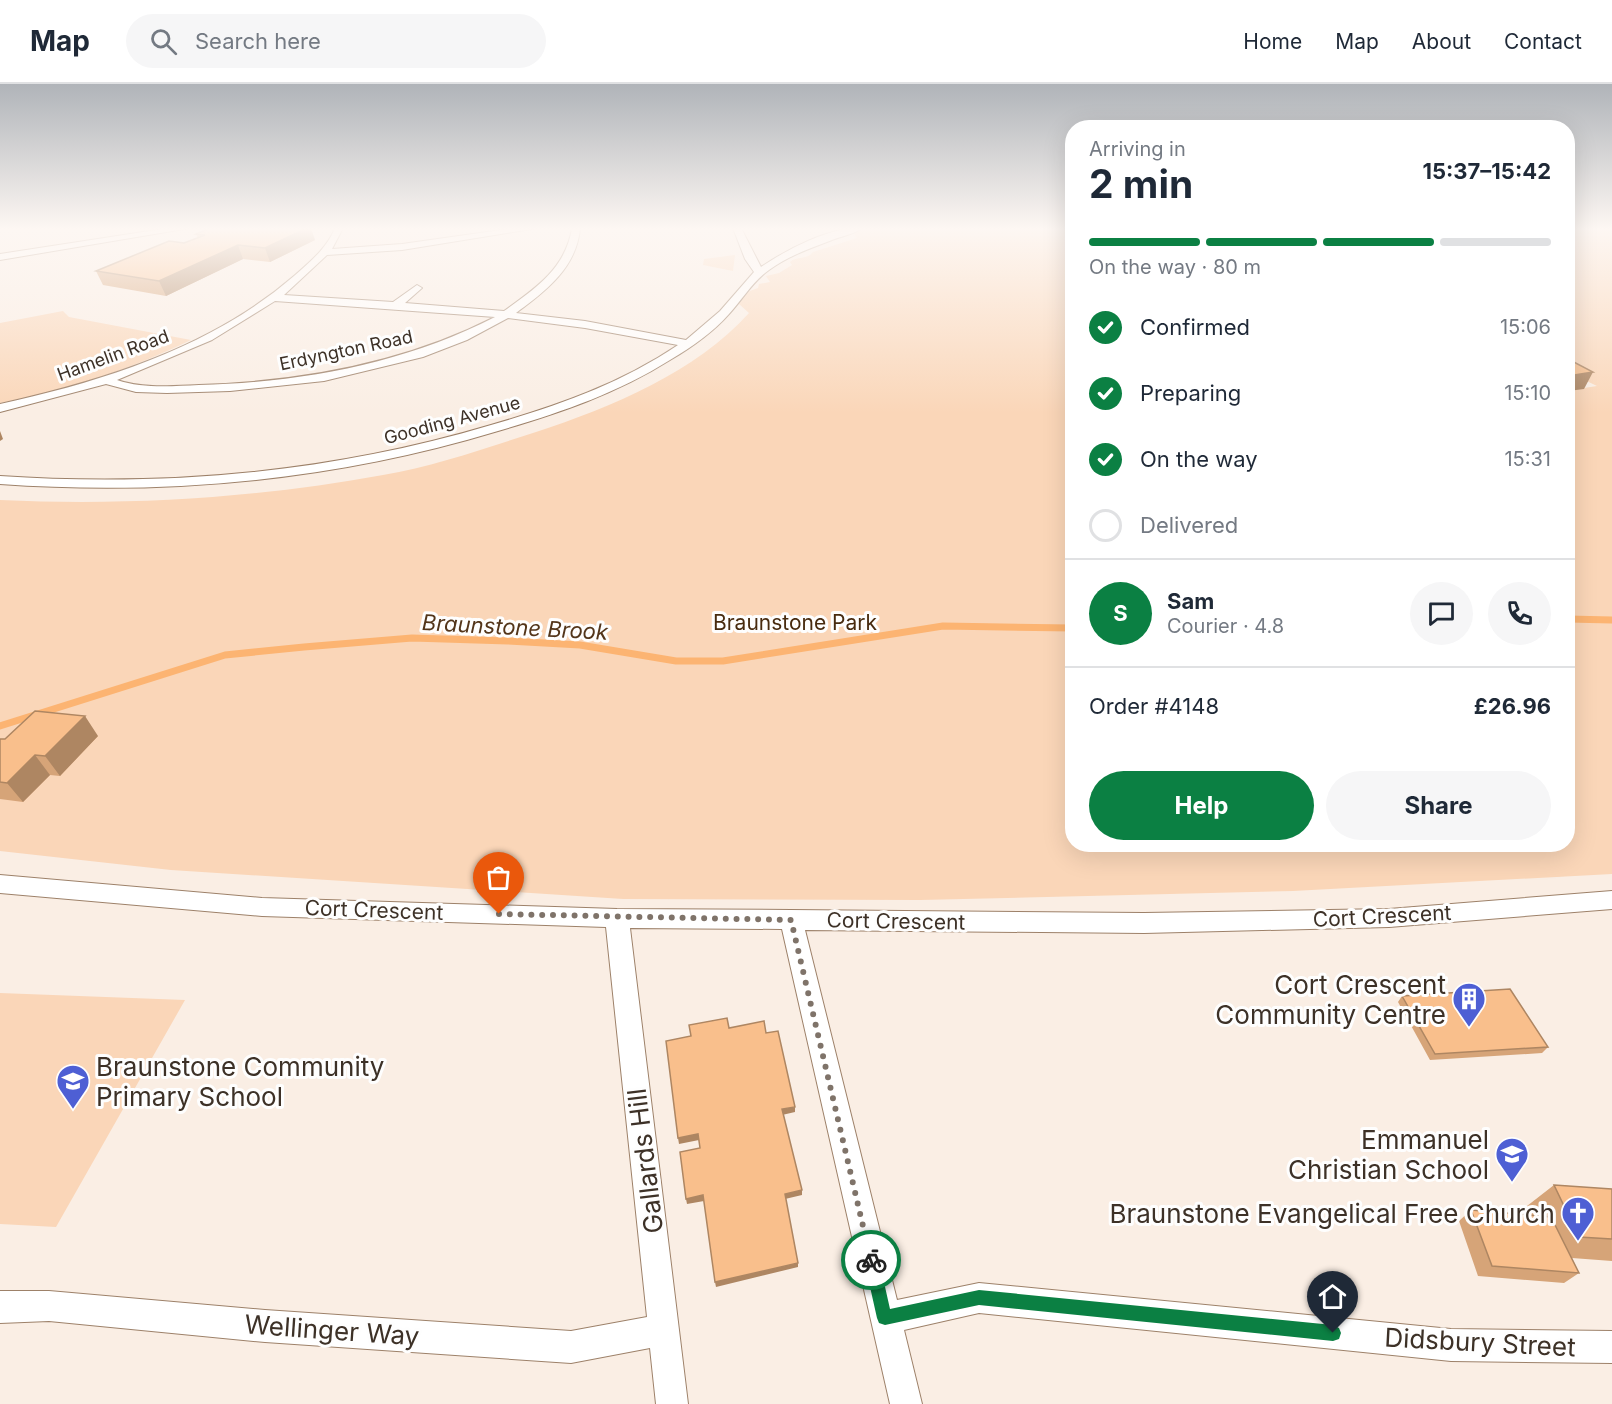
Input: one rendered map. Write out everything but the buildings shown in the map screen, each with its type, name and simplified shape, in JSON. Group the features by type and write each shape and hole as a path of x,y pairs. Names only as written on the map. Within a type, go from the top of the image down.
{"street":[{"name":"Hamelin Road","path":"0,408 48,398 107,380 193,344 274,298 283,290"},
{"path":"397,304 415,290"},
{"name":"Erdyngton Road","path":"107,380 132,389 211,389 265,385 332,375 434,349 475,332 507,314 539,290"},
{"name":"Gooding Avenue","path":"0,480 69,484 188,482 366,462 467,438 564,407 626,381 688,344 724,313 744,290"},
{"path":"274,298 397,304 507,314 593,325 688,344"},
{"name":"Cort Crescent","path":"0,885 262,907 617,918 791,920 1144,923 1354,919 1612,900"},
{"name":"Gallards Hill","path":"617,918 672,1404"},
{"path":"791,920 906,1404"},
{"name":"Didsbury Street","path":"885,1318 979,1298 1451,1345 1612,1347"},
{"name":"Wellinger Way","path":"0,1307 49,1306 265,1326 572,1347 664,1330"}],"green space":[{"name":"Braunstone Park","path":"754,290 1065,290 1065,852 1575,852 1575,384 1584,388 1597,386 1575,375 1575,290 1612,290 1612,874 1293,891 920,900 623,899 171,870 0,851 0,500 144,501 240,495 336,483 422,467 565,422 651,385 704,353 728,334 749,313 739,304 740,298"},
{"path":"63,311 69,317 191,340 144,361 97,378 0,403 0,323"},
{"path":"0,993 185,1000 56,1227 0,1224"}],"waterway":[{"name":"Braunstone Brook","path":"1575,619 1612,620"},
{"name":"Braunstone Brook","path":"0,726 225,655 304,647 412,638 508,641 580,645 676,661 723,661 943,626 1065,628"}],"way so far":[{"path":"499,914 791,920 871,1260"}],"place":[{"name":"Cort Crescent Community Centre","path":"1469,1028"},
{"name":"Braunstone Community Primary School","path":"73,1110"},
{"name":"Emmanuel Christian School","path":"1512,1183"},
{"name":"Braunstone Evangelical Free Church","path":"1578,1242"}],"route":[{"path":"871,1260 885,1318 979,1298 1333,1333"}]}
